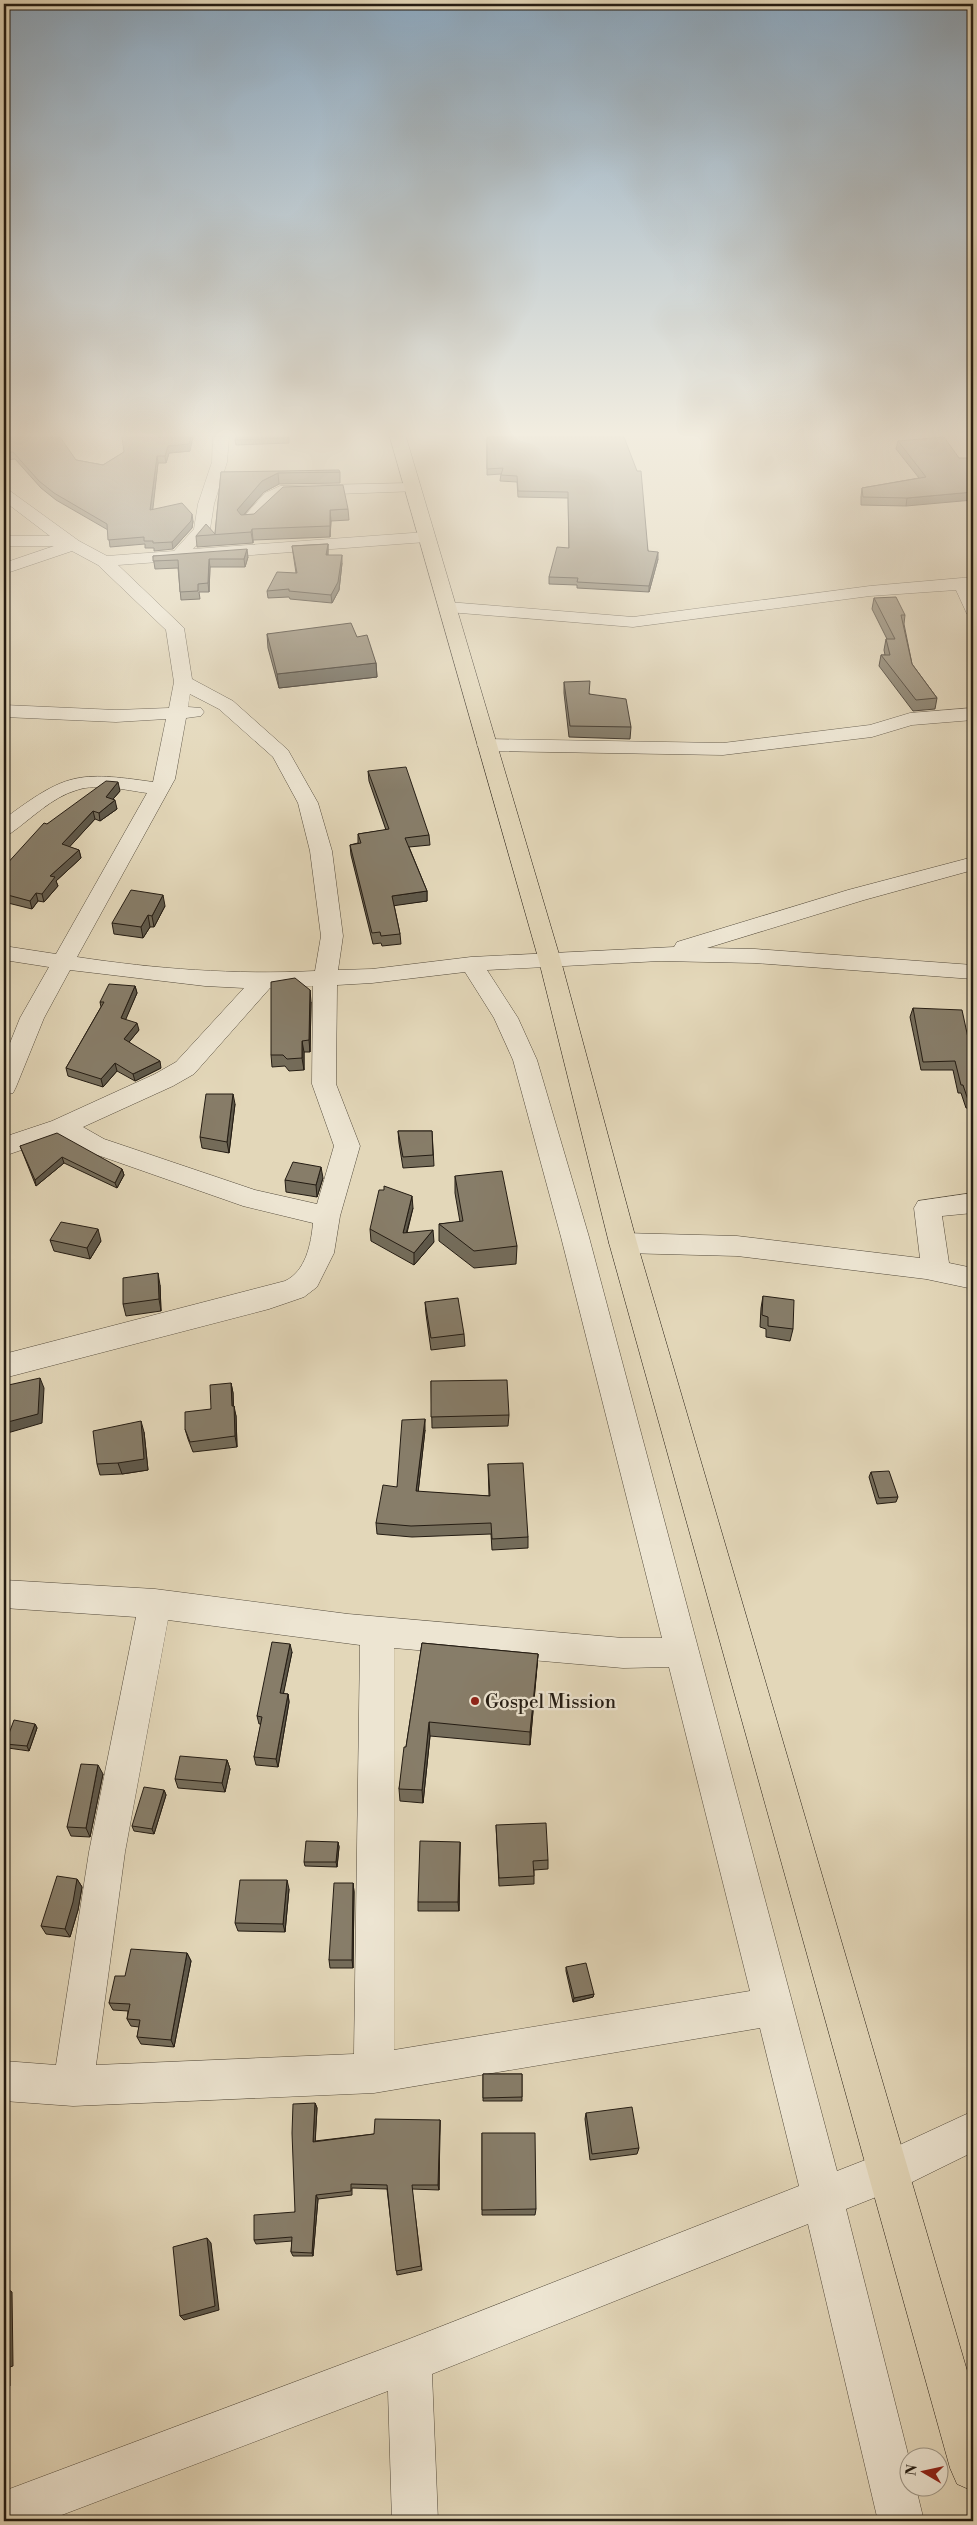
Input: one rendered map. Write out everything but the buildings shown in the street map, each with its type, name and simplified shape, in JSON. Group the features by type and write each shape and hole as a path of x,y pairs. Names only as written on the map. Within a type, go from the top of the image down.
{"highway":[{"path":"432,555 550,961 623,1243 973,2468"}],"street":[{"path":"4,569 39,555"},
{"path":"4,1086 32,1018 165,779 183,682 175,628 104,561 93,555"},
{"path":"104,561 180,555"},
{"path":"448,607 633,622 870,591 968,583 973,610"},
{"path":"4,1366 269,1298 302,1285 309,1278 317,1262 327,1232 327,1216 347,1146 324,1084 325,979 332,936 328,892 321,851 308,803 281,754 226,705 183,682"},
{"path":"4,711 116,716 177,714 226,705"},
{"path":"487,745 722,749 872,731 910,719 973,714"},
{"path":"4,829 61,789 72,785 105,782 159,789"},
{"path":"660,954 856,895 973,863"},
{"path":"4,953 64,962 205,978 263,981 325,979 471,964 660,954 755,956 973,972"},
{"path":"471,964 506,1018 525,1060 575,1237 823,2198 901,2521"},
{"path":"4,1147 61,1127 164,1080 184,1068 263,981"},
{"path":"61,1127 95,1145 252,1199 327,1216"},
{"path":"936,1271 927,1208 973,1202"},
{"path":"623,1243 737,1246 936,1271 973,1278"},
{"path":"4,1594 155,1604 377,1631 641,1654 682,1650"},
{"path":"73,2086 107,1852 155,1604"},
{"path":"374,2073 377,1631"},
{"path":"4,2080 73,2086 374,2073 774,2006"},
{"path":"15,2514 823,2198 889,2171 973,2131"},
{"path":"409,2361 415,2521"}],"place":[{"name":"Gospel Mission","path":"475,1701"}]}
